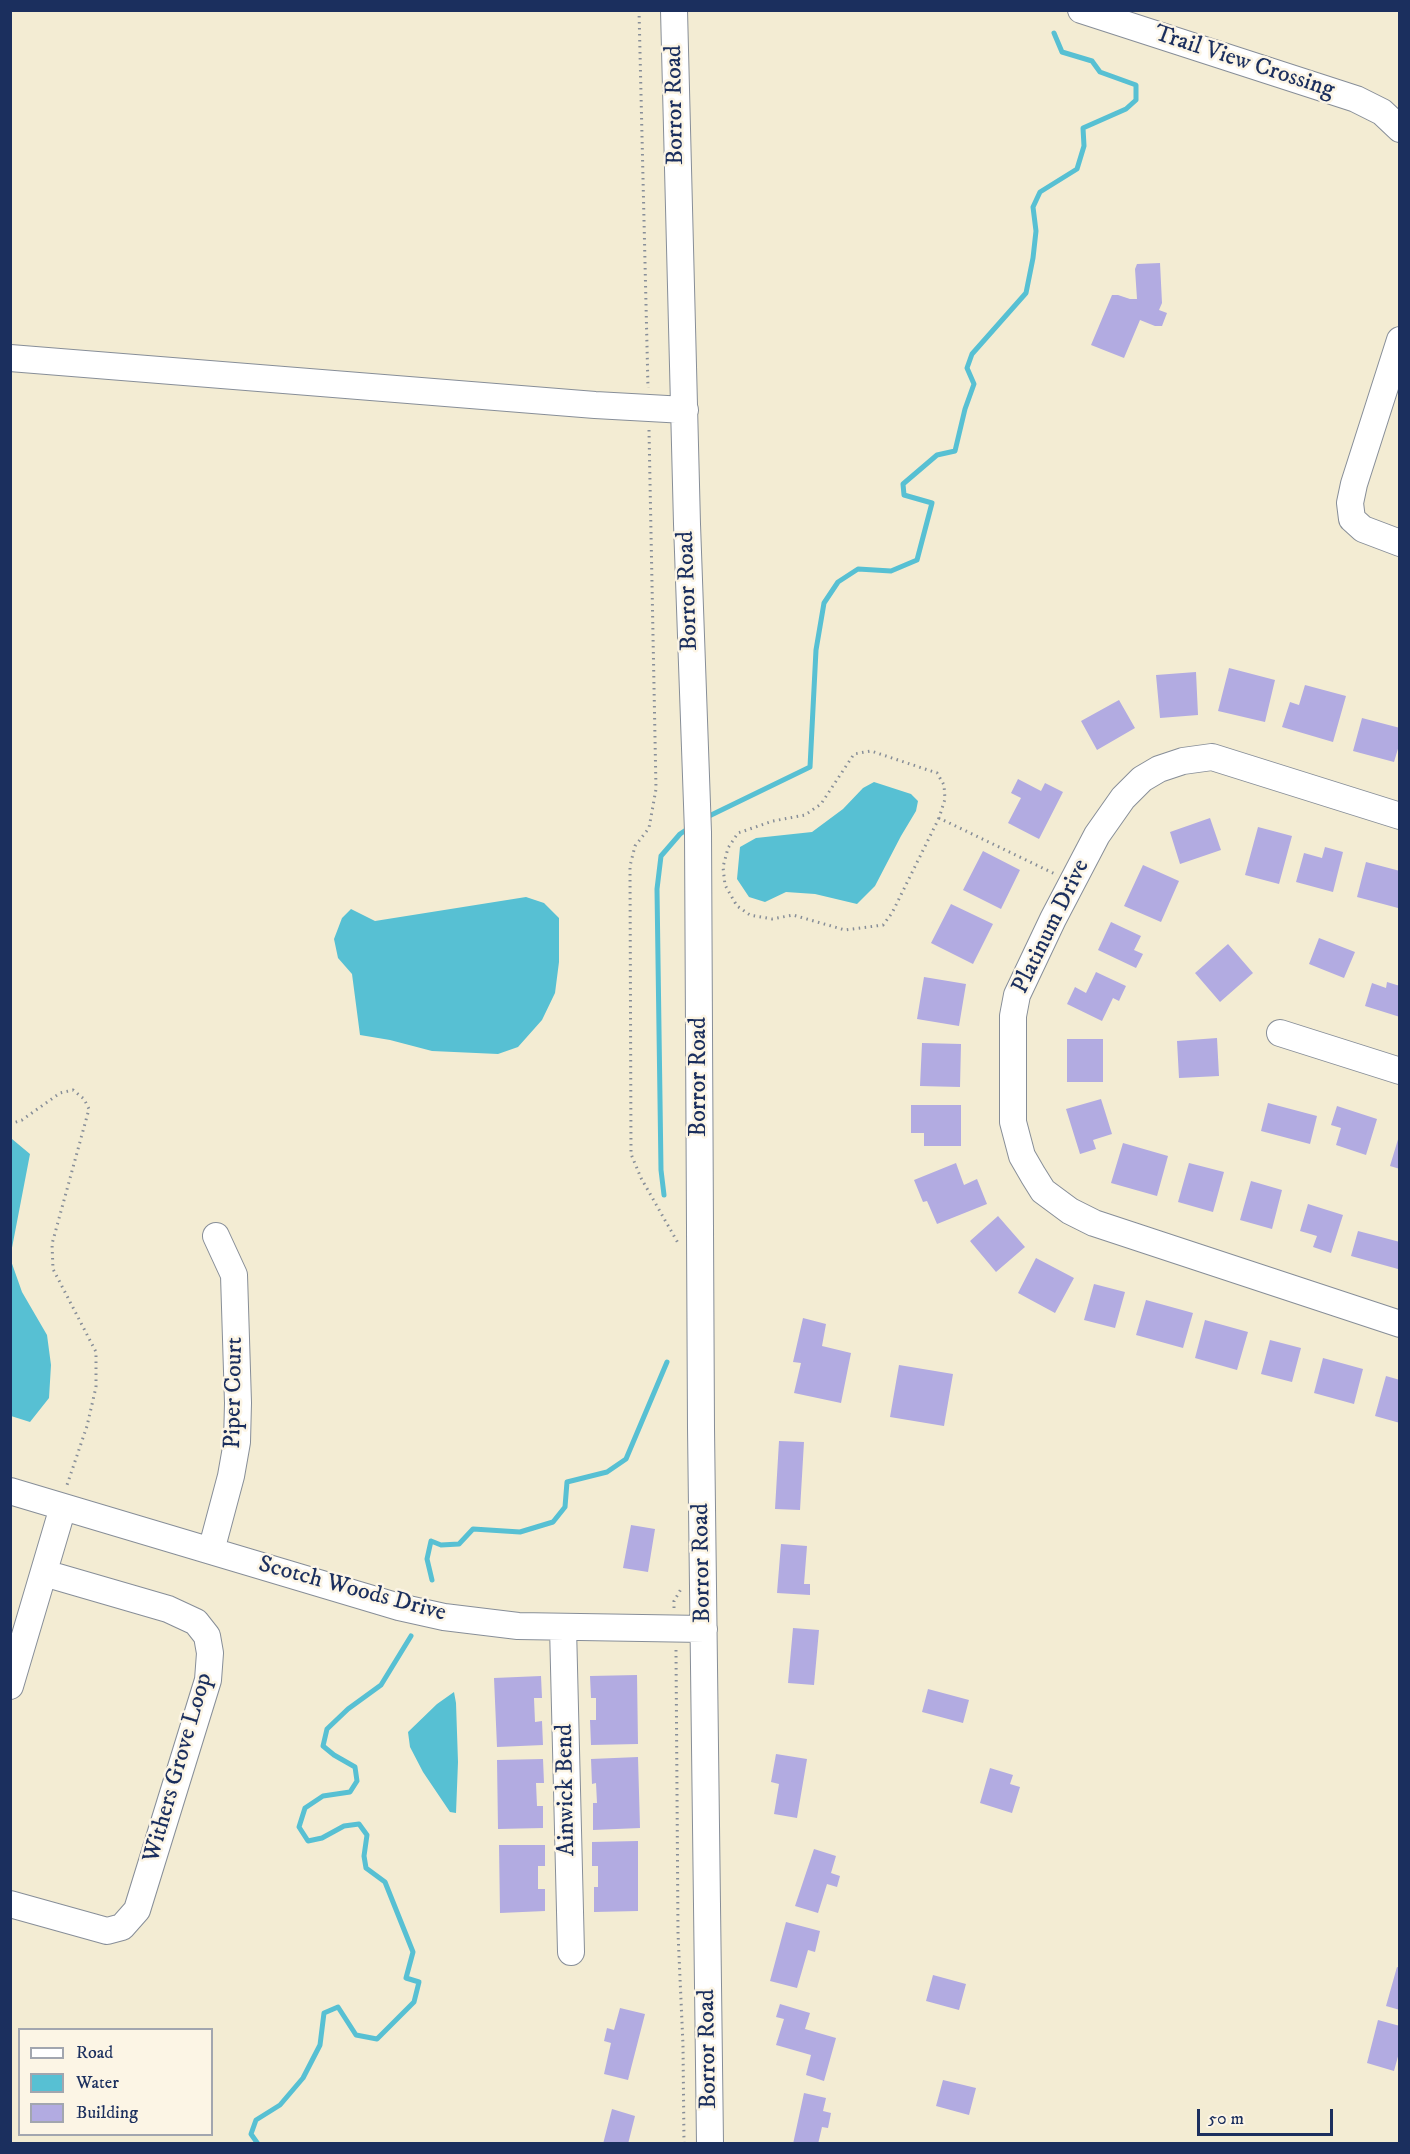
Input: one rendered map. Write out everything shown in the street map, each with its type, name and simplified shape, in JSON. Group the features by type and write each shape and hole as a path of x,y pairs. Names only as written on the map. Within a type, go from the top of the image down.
{"street":[{"name":"Borror Road","path":"674,10 698,823 701,1428 710,2144"},
{"name":"Trail View Crossing","path":"1081,10 1356,99 1382,112 1400,129"},
{"path":"1400,340 1350,503 1353,519 1363,529 1400,543"},
{"path":"10,358 685,410"},
{"name":"Platinum Drive","path":"1400,816 1212,757 1197,758 1159,769 1142,779 1123,798 1097,835 1017,995 1013,1016 1012,1122 1022,1156 1043,1191 1070,1211 1094,1223 1400,1324"},
{"path":"1280,1033 1400,1071"},
{"name":"Piper Court","path":"211,1551 231,1476 237,1442 238,1413 234,1275 216,1236"},
{"name":"Scotch Woods Drive","path":"10,1491 399,1607 486,1623 563,1627 704,1629"},
{"path":"10,1686 62,1507"},
{"name":"Withers Grove Loop","path":"10,1904 108,1931 122,1927 137,1910 208,1680 210,1653 207,1636 196,1622 168,1609 44,1573"},
{"name":"Ainwick Bend","path":"563,1627 571,1952"}],"path":[{"path":"639,10 656,789 649,828 635,846 630,866 631,1154 641,1178 681,1247"},
{"path":"871,752 937,773 944,785 945,799 939,818 892,913 883,925 845,930 799,916 772,919 750,915 737,906 725,885 723,867 728,848 738,833 773,821 805,815 821,804 854,754 871,752"},
{"path":"939,818 1072,882"},
{"path":"10,1124 22,1120 60,1093 73,1090 84,1099 89,1109 52,1244 53,1269 96,1352 96,1387 87,1426 62,1507"},
{"path":"684,1584 674,1601 678,1933 683,2045 684,2144"}],"water":[{"path":"874,782 911,794 918,801 916,811 875,886 857,904 815,894 786,892 765,902 749,897 737,879 740,847 756,838 812,832 843,809 863,788"},
{"path":"526,897 544,903 559,918 559,962 555,993 542,1020 518,1047 498,1054 432,1051 360,1035 352,974 338,958 334,939 342,918 351,909 375,921"},
{"path":"12,1139 30,1154 11,1253 10,1140"},
{"path":"10,1258 22,1292 47,1335 51,1365 49,1398 30,1422 11,1416"},
{"path":"454,1692 458,1762 456,1813 450,1812 423,1772 410,1747 408,1732 437,1704"}],"building":[{"path":"1160,263 1162,303 1159,310 1167,313 1162,326 1155,326 1140,320 1124,358 1091,345 1112,295 1137,299 1135,269 1137,264"},
{"path":"1229,668 1275,680 1265,722 1218,711"},
{"path":"1196,672 1198,715 1160,718 1156,675"},
{"path":"1305,685 1346,696 1333,742 1282,727 1290,702 1299,705"},
{"path":"1119,700 1135,728 1097,750 1081,721"},
{"path":"1362,718 1400,728 1400,742 1394,762 1353,751"},
{"path":"1018,779 1041,791 1045,783 1063,792 1039,839 1008,823 1021,798 1011,793"},
{"path":"1210,818 1221,850 1180,864 1170,832"},
{"path":"1258,827 1292,836 1279,884 1245,875"},
{"path":"1325,847 1343,852 1333,892 1296,882 1304,853 1322,858"},
{"path":"983,851 1020,870 1001,909 963,890"},
{"path":"1366,862 1400,871 1398,908 1357,897"},
{"path":"1143,865 1179,881 1161,922 1124,906"},
{"path":"951,904 993,924 973,964 931,943"},
{"path":"1111,922 1141,936 1134,950 1143,954 1136,968 1098,950"},
{"path":"1319,938 1355,952 1344,978 1309,964"},
{"path":"1228,944 1253,973 1220,1002 1195,973"},
{"path":"1096,972 1126,986 1119,1001 1113,998 1102,1021 1067,1004 1075,987 1086,993"},
{"path":"924,977 966,984 959,1026 917,1019"},
{"path":"1387,982 1400,986 1400,1017 1365,1006 1372,983 1386,988"},
{"path":"1217,1038 1219,1076 1179,1078 1177,1041"},
{"path":"1067,1039 1103,1039 1103,1082 1067,1082"},
{"path":"922,1043 961,1044 960,1087 920,1086"},
{"path":"1101,1099 1112,1134 1093,1140 1096,1149 1080,1154 1066,1109"},
{"path":"1268,1103 1317,1116 1310,1144 1261,1131"},
{"path":"911,1105 961,1105 961,1146 924,1146 924,1133 911,1133"},
{"path":"1337,1106 1377,1119 1366,1155 1336,1145 1341,1128 1331,1125"},
{"path":"1400,1136 1400,1169 1390,1166"},
{"path":"1123,1143 1168,1156 1157,1196 1111,1183"},
{"path":"956,1163 964,1185 977,1179 987,1204 937,1224 927,1201 923,1202 914,1180"},
{"path":"1189,1163 1224,1172 1213,1212 1178,1202"},
{"path":"1251,1181 1282,1190 1272,1229 1240,1220"},
{"path":"1308,1204 1343,1215 1331,1253 1313,1247 1317,1236 1300,1231"},
{"path":"998,1216 1025,1247 996,1272 970,1241"},
{"path":"1358,1231 1400,1242 1398,1269 1351,1256"},
{"path":"1036,1258 1074,1278 1055,1313 1018,1293"},
{"path":"1094,1284 1125,1292 1115,1328 1084,1320"},
{"path":"1146,1300 1193,1313 1183,1348 1136,1335"},
{"path":"803,1318 826,1324 822,1346 851,1353 841,1403 794,1393 801,1363 793,1362"},
{"path":"1205,1320 1248,1332 1237,1370 1195,1358"},
{"path":"1270,1340 1301,1348 1292,1382 1261,1374"},
{"path":"1323,1358 1363,1369 1354,1404 1314,1393"},
{"path":"899,1365 953,1374 944,1426 890,1417"},
{"path":"1386,1376 1400,1380 1400,1423 1375,1416"},
{"path":"779,1441 804,1442 800,1510 775,1509"},
{"path":"631,1525 655,1529 648,1572 623,1568"},
{"path":"781,1544 807,1546 804,1584 810,1584 810,1595 777,1593"},
{"path":"793,1628 819,1630 814,1685 788,1683"},
{"path":"637,1675 638,1744 591,1745 590,1720 596,1720 596,1698 591,1698 590,1676"},
{"path":"541,1676 542,1698 534,1698 535,1722 542,1721 543,1745 497,1747 494,1678"},
{"path":"928,1689 969,1700 963,1723 922,1712"},
{"path":"776,1754 807,1759 797,1818 774,1814 779,1784 771,1782"},
{"path":"638,1757 640,1828 593,1830 593,1803 597,1803 596,1783 592,1784 591,1759"},
{"path":"543,1759 544,1783 536,1783 537,1806 543,1806 543,1828 498,1829 497,1760"},
{"path":"990,1768 1013,1775 1010,1784 1020,1787 1012,1813 980,1803"},
{"path":"638,1841 638,1911 594,1912 594,1887 598,1887 598,1866 592,1866 592,1842"},
{"path":"499,1845 545,1845 545,1866 538,1866 538,1889 545,1889 545,1911 500,1913"},
{"path":"814,1849 836,1856 831,1873 840,1876 837,1887 827,1884 818,1913 795,1906"},
{"path":"786,1922 820,1931 815,1952 808,1950 797,1988 770,1981"},
{"path":"1397,1967 1400,1968 1400,2010 1386,2006"},
{"path":"933,1975 966,1984 959,2010 926,2001"},
{"path":"780,2004 810,2013 805,2029 836,2038 824,2081 806,2075 811,2055 776,2045 784,2019 776,2017"},
{"path":"620,2008 645,2014 628,2080 604,2074 611,2043 604,2041 607,2028 614,2030"},
{"path":"1378,2020 1400,2026 1400,2049 1394,2071 1367,2063"},
{"path":"943,2080 976,2088 969,2115 936,2106"},
{"path":"804,2093 826,2098 823,2111 831,2113 828,2128 822,2127 818,2144 793,2144"},
{"path":"612,2109 635,2116 628,2144 603,2144"}],"waterway":[{"path":"705,818 810,767 816,650 824,603 838,582 858,569 891,571 917,560 932,503 904,495 903,484 937,455 955,451 965,409 974,384 967,368 972,354 1026,293 1036,231 1033,207 1040,192 1077,169 1084,146 1083,128 1126,109 1136,100 1136,85 1100,72 1092,61 1062,52 1054,33"},
{"path":"664,1195 661,1170 657,889 661,856 680,834 689,828"},
{"path":"432,1580 427,1559 431,1541 441,1545 459,1544 473,1529 520,1532 553,1522 565,1507 567,1482 607,1472 626,1459 667,1362"},
{"path":"258,2144 251,2134 256,2120 280,2105 303,2078 320,2045 324,2013 338,2007 356,2035 377,2039 414,2002 419,1982 406,1978 413,1952 385,1882 366,1868 364,1856 367,1835 359,1824 344,1826 322,1838 308,1841 299,1827 305,1808 323,1796 350,1792 357,1781 355,1767 323,1746 327,1729 348,1709 381,1685 411,1636"}]}
